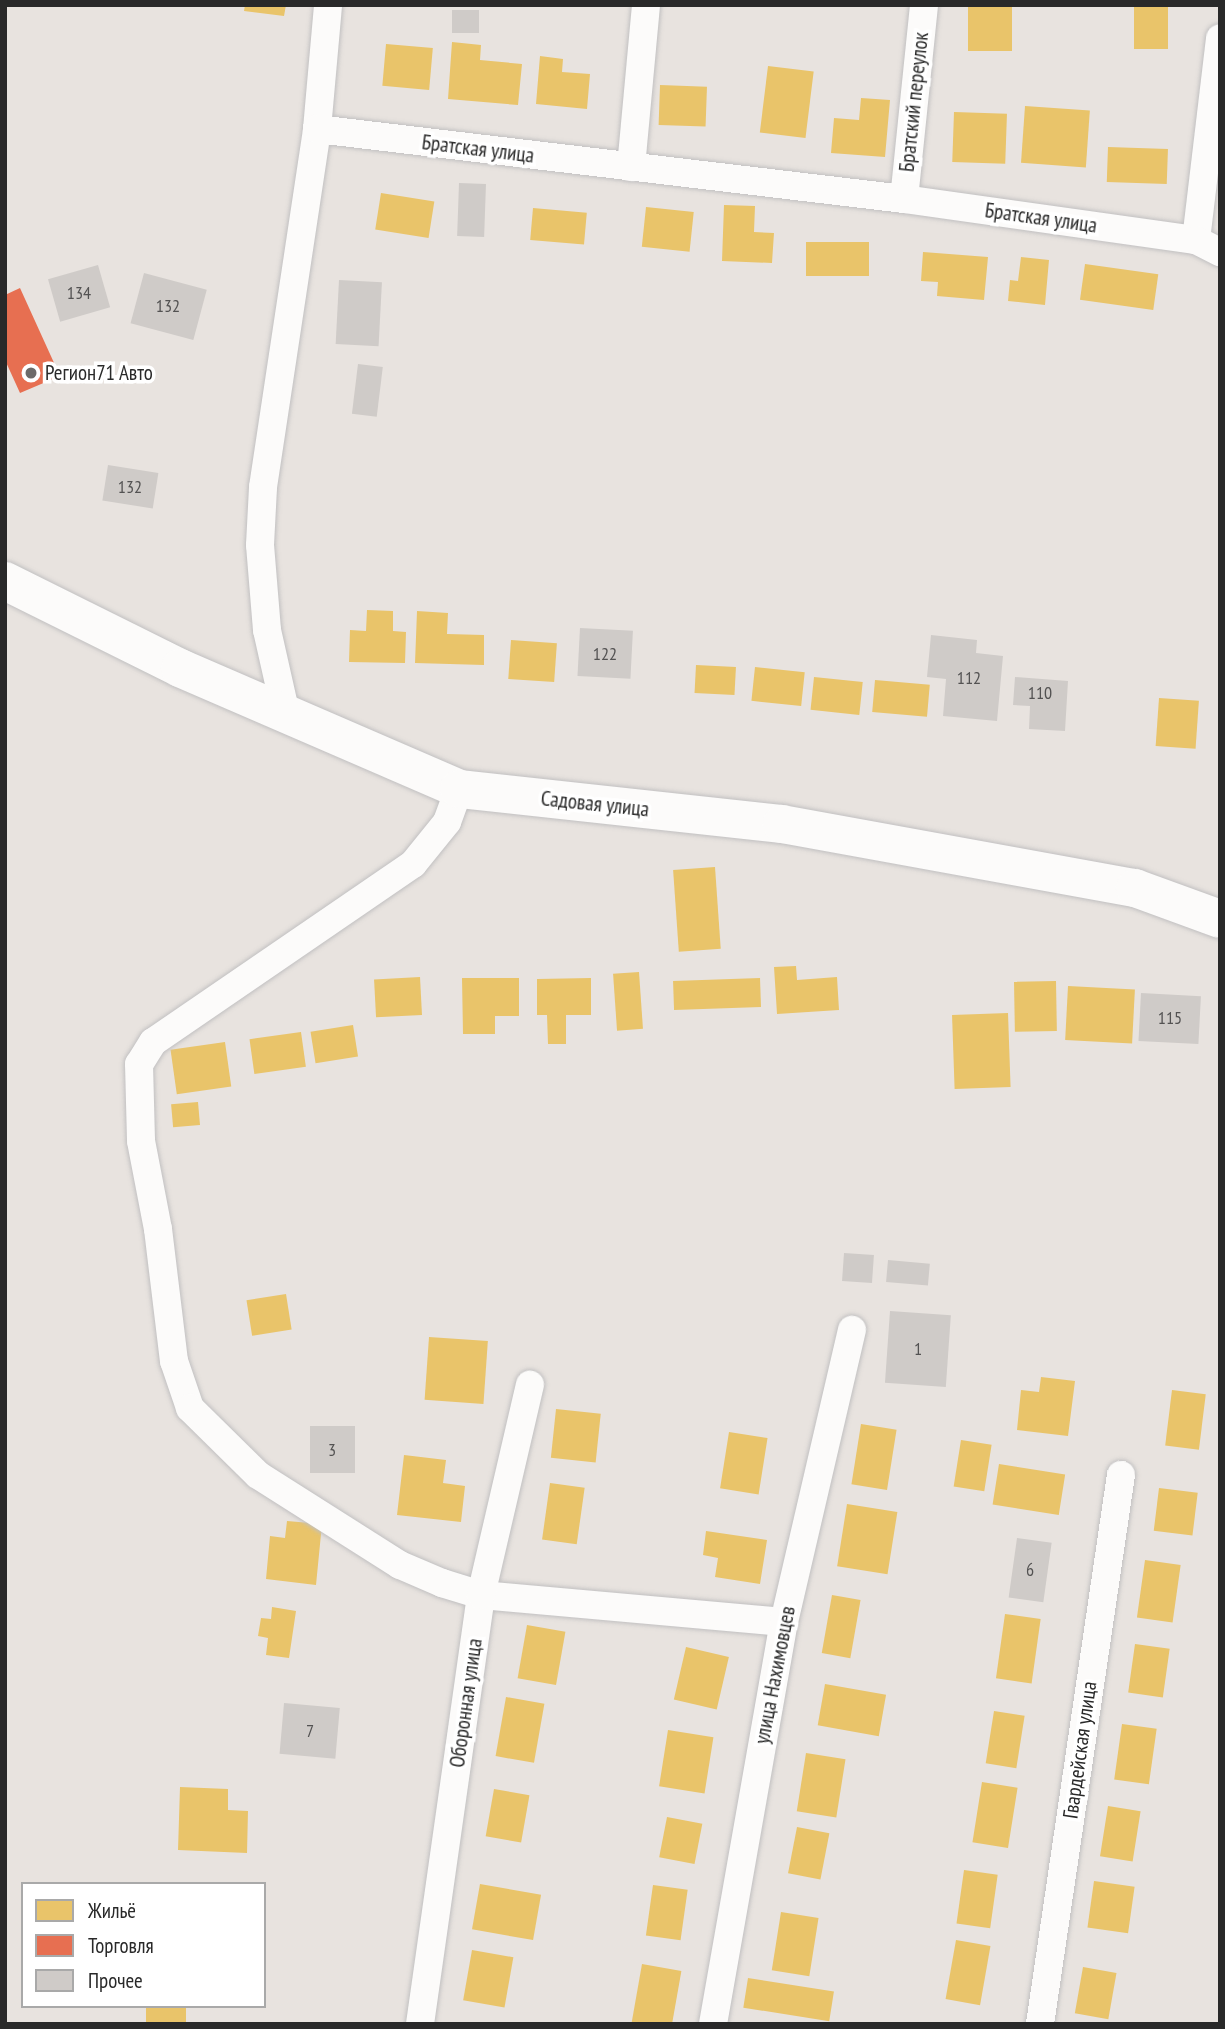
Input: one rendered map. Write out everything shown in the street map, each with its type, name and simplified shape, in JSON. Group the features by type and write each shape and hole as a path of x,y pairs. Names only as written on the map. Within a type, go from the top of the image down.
{"main road":[{"name":"Садовая улица","path":"5,581 180,668 285,710 459,789 782,824 1135,888 1220,919"}],"street":[{"path":"285,710 267,630 260,545 263,486 317,129 328,5"},
{"path":"631,167 646,5"},
{"name":"Братский переулок","path":"904,199 924,5"},
{"path":"1208,246 1220,38"},
{"name":"Братская улица","path":"317,129 904,199 1208,246"},
{"path":"459,789 447,822 412,864 153,1042 139,1065 141,1128 174,1361 190,1408 258,1475 400,1565 481,1595 784,1622"},
{"name":"улица Нахимовцев","path":"713,2024 784,1622 852,1330"},
{"name":"Оборонная улица","path":"421,2024 481,1595 530,1385"},
{"name":"Гвардейская улица","path":"1040,2024 1121,1475"}],"building: Жильё":[{"path":"245,5 286,5 284,16 244,11"},
{"path":"968,5 1012,5 1012,51 968,51"},
{"path":"1134,5 1168,5 1168,49 1134,49"},
{"path":"452,42 481,45 480,60 522,64 518,105 448,99"},
{"path":"386,44 433,48 429,90 382,86"},
{"path":"540,56 563,59 562,72 590,74 587,109 536,104"},
{"path":"768,66 814,72 805,138 760,133"},
{"path":"660,85 707,87 706,127 659,125"},
{"path":"861,98 890,100 885,157 831,153 834,118 859,120"},
{"path":"1025,106 1090,111 1086,167 1021,163"},
{"path":"954,112 1007,114 1005,164 952,162"},
{"path":"1108,147 1168,149 1167,184 1107,182"},
{"path":"381,193 434,201 429,238 375,230"},
{"path":"724,205 755,206 754,232 774,233 772,263 722,261"},
{"path":"646,207 694,212 690,252 642,247"},
{"path":"533,208 587,213 584,245 530,240"},
{"path":"806,242 869,242 869,276 806,276"},
{"path":"923,252 988,257 984,300 937,296 938,282 921,281"},
{"path":"1021,257 1049,260 1045,305 1008,301 1010,280 1018,281"},
{"path":"1085,264 1158,274 1153,310 1080,300"},
{"path":"367,610 393,611 393,631 406,632 405,663 349,662 350,630 366,631"},
{"path":"417,611 448,613 447,634 484,635 484,665 415,663"},
{"path":"511,640 557,643 554,682 508,679"},
{"path":"696,665 736,667 734,695 695,693"},
{"path":"755,667 805,672 801,706 751,701"},
{"path":"814,677 863,682 859,715 811,710"},
{"path":"875,680 930,685 927,717 872,712"},
{"path":"1159,698 1199,701 1196,749 1156,746"},
{"path":"715,867 721,949 679,952 673,870"},
{"path":"796,966 797,980 837,977 839,1010 777,1014 774,967"},
{"path":"639,972 643,1029 617,1031 613,974"},
{"path":"420,977 422,1015 376,1017 374,979"},
{"path":"462,978 519,978 519,1016 495,1016 495,1034 463,1034"},
{"path":"591,978 591,1015 566,1015 566,1044 548,1044 547,1015 537,1015 537,979"},
{"path":"760,978 761,1007 674,1010 673,981"},
{"path":"1056,981 1057,1031 1015,1032 1014,982"},
{"path":"1068,986 1135,990 1132,1043 1065,1040"},
{"path":"1008,1013 1011,1087 955,1089 952,1015"},
{"path":"353,1025 358,1057 316,1063 311,1032"},
{"path":"301,1032 306,1067 254,1074 250,1039"},
{"path":"225,1042 231,1087 177,1094 171,1050"},
{"path":"198,1102 200,1125 173,1127 171,1104"},
{"path":"286,1294 292,1330 252,1336 246,1300"},
{"path":"429,1337 488,1341 483,1404 425,1400"},
{"path":"1041,1377 1075,1381 1068,1436 1017,1430 1021,1390 1039,1392"},
{"path":"1172,1390 1206,1394 1199,1450 1165,1446"},
{"path":"556,1409 601,1414 596,1462 551,1458"},
{"path":"861,1424 897,1430 887,1490 851,1484"},
{"path":"729,1432 768,1438 759,1494 720,1488"},
{"path":"961,1440 992,1445 984,1491 954,1486"},
{"path":"404,1455 446,1460 443,1483 465,1486 461,1522 397,1515"},
{"path":"999,1464 1065,1474 1059,1515 993,1504"},
{"path":"550,1483 585,1488 577,1544 542,1539"},
{"path":"1159,1488 1198,1493 1192,1535 1154,1531"},
{"path":"847,1504 897,1512 888,1574 837,1566"},
{"path":"287,1521 322,1524 316,1585 266,1579 270,1536 285,1538"},
{"path":"706,1531 767,1540 760,1584 715,1577 718,1558 703,1555"},
{"path":"1145,1560 1181,1565 1173,1622 1137,1617"},
{"path":"832,1595 861,1600 850,1658 822,1653"},
{"path":"272,1607 296,1611 289,1658 266,1655 268,1638 258,1636 261,1618 271,1619"},
{"path":"1005,1614 1041,1619 1032,1683 996,1678"},
{"path":"527,1625 565,1632 556,1685 518,1678"},
{"path":"1135,1644 1170,1649 1163,1697 1128,1693"},
{"path":"686,1647 729,1657 717,1710 674,1700"},
{"path":"825,1684 886,1695 879,1736 818,1725"},
{"path":"506,1697 544,1704 534,1763 496,1756"},
{"path":"994,1711 1025,1716 1016,1768 986,1763"},
{"path":"1122,1724 1157,1729 1149,1784 1114,1779"},
{"path":"668,1730 713,1737 705,1793 659,1786"},
{"path":"806,1753 846,1759 836,1818 797,1811"},
{"path":"982,1782 1018,1788 1008,1848 972,1842"},
{"path":"180,1787 228,1789 228,1810 248,1811 247,1853 178,1850"},
{"path":"494,1789 529,1795 521,1843 486,1836"},
{"path":"1108,1806 1141,1811 1133,1862 1100,1856"},
{"path":"667,1817 702,1824 695,1864 659,1857"},
{"path":"797,1827 829,1833 820,1879 788,1873"},
{"path":"964,1870 998,1875 990,1928 956,1923"},
{"path":"1094,1881 1135,1887 1128,1933 1087,1928"},
{"path":"480,1884 541,1895 533,1940 472,1929"},
{"path":"653,1885 688,1890 681,1940 646,1936"},
{"path":"781,1912 819,1918 809,1976 772,1970"},
{"path":"956,1940 990,1946 980,2005 946,1999"},
{"path":"472,1950 513,1957 505,2008 463,2000"},
{"path":"642,1964 681,1971 672,2024 631,2024"},
{"path":"1083,1967 1116,1973 1108,2019 1075,2013"},
{"path":"748,1978 834,1992 829,2021 743,2008"},
{"path":"146,2008 186,2008 186,2024 146,2024"}],"building: Торговля":[{"path":"20,288 60,376 20,393 5,360 5,295"}],"building: Прочее":[{"path":"452,10 479,10 479,33 452,33"},
{"path":"459,183 486,184 484,237 457,236"},
{"path":"98,265 110,307 60,322 48,279"},
{"path":"144,273 207,290 193,340 131,323"},
{"path":"339,280 382,282 379,346 336,344"},
{"path":"358,364 383,367 377,417 352,414"},
{"path":"108,465 158,473 153,509 102,501"},
{"path":"580,628 633,631 630,679 577,676"},
{"path":"931,635 977,640 976,653 1003,656 997,721 943,716 946,679 927,677"},
{"path":"1015,677 1068,681 1065,731 1029,729 1030,706 1013,705"},
{"path":"1141,993 1201,996 1198,1044 1138,1041"},
{"path":"844,1253 874,1255 872,1283 842,1281"},
{"path":"888,1260 930,1264 928,1286 886,1282"},
{"path":"890,1311 951,1315 946,1387 885,1383"},
{"path":"310,1426 355,1426 355,1473 310,1473"},
{"path":"1017,1538 1052,1543 1043,1602 1009,1597"},
{"path":"284,1703 340,1708 335,1759 280,1754"}],"place":[{"name":"Регион71 Авто","path":"31,373"}]}
